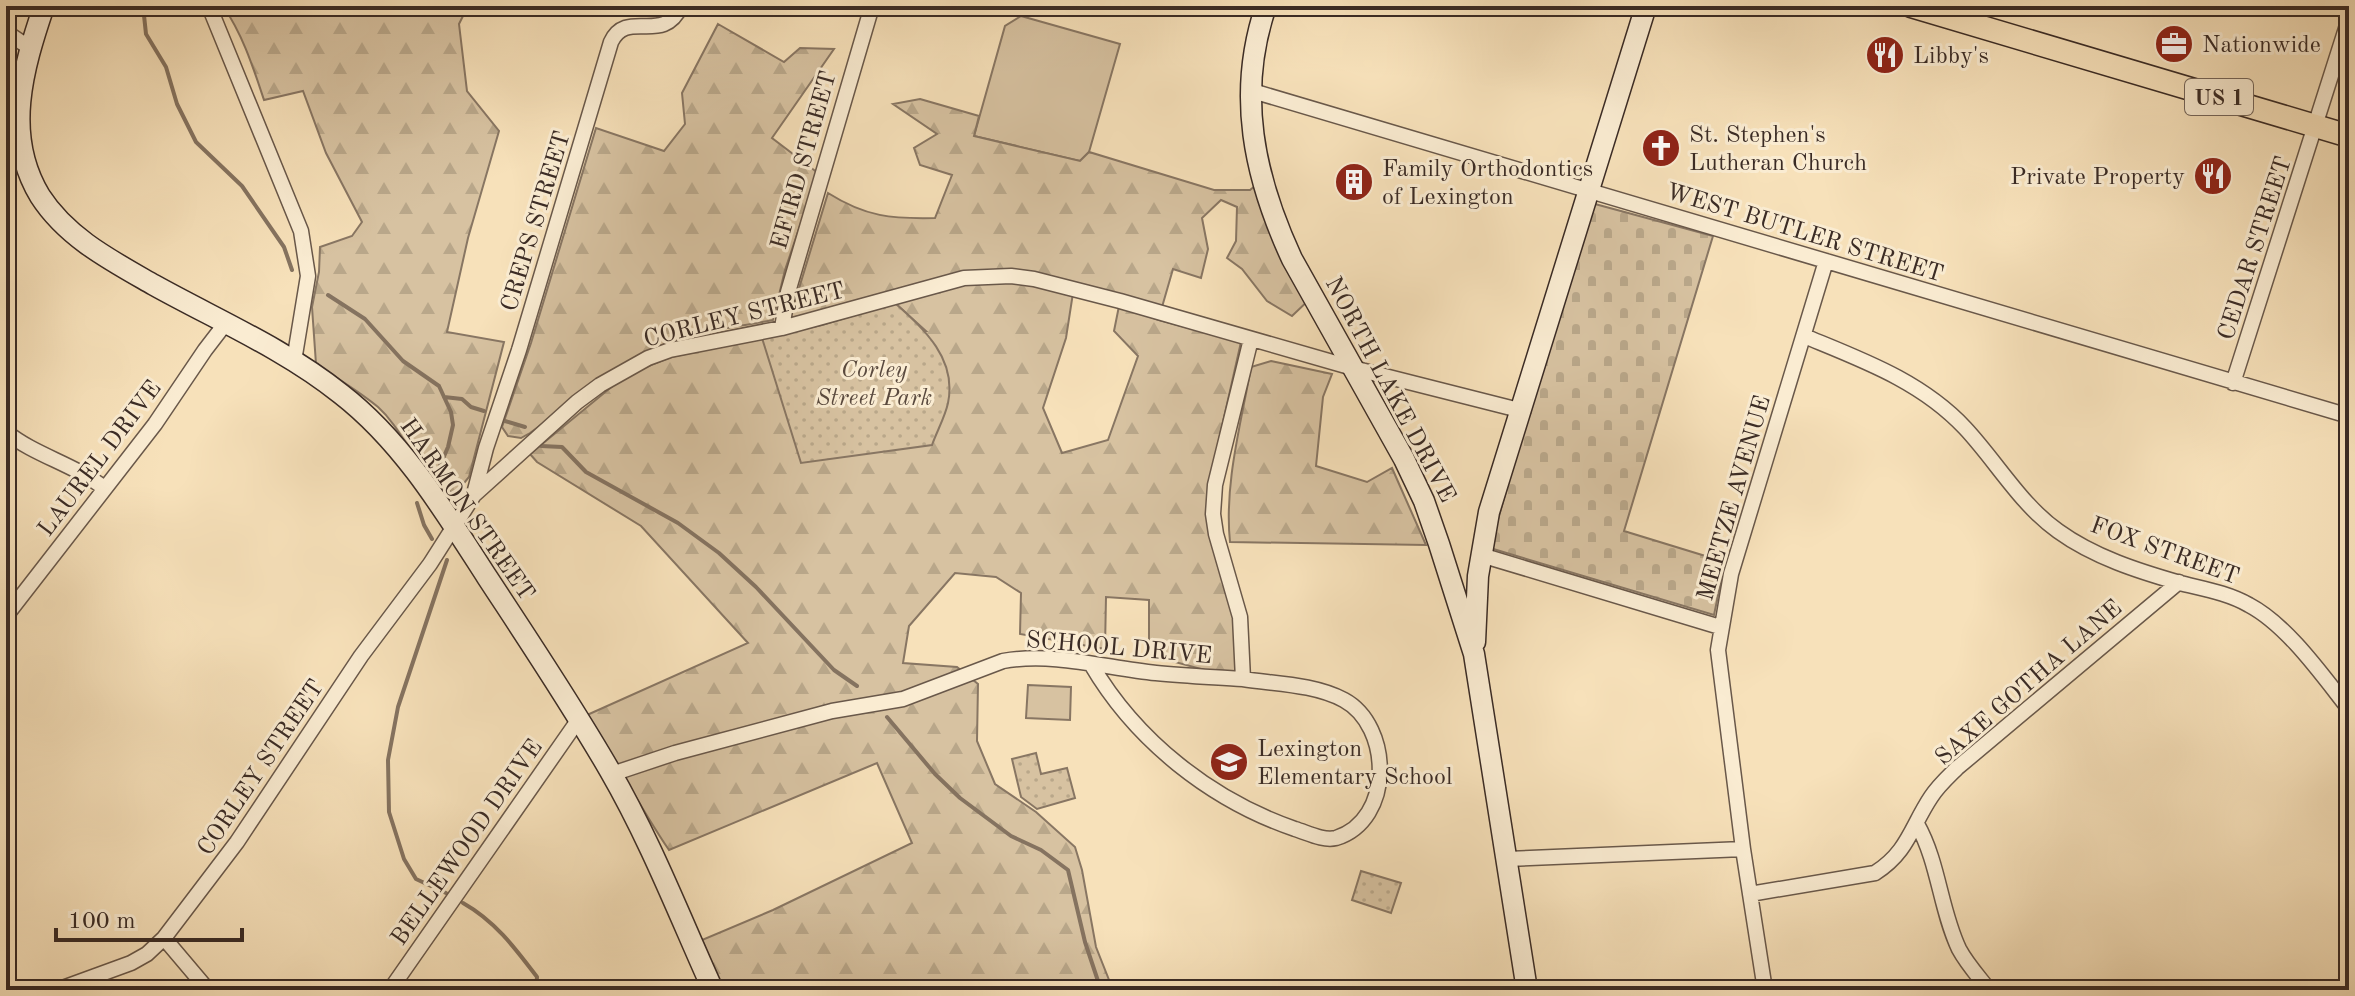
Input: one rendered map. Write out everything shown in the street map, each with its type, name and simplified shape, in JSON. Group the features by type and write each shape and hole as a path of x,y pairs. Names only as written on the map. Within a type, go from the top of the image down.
{"main road":[{"name":"HARMON STREET","path":"44,6 14,83 21,144 31,179 52,211 65,227 116,264 294,361 342,394 379,428 408,461 454,527 612,774 713,990"},
{"name":"NORTH LAKE DRIVE","path":"1266,6 1252,58 1249,90 1253,147 1268,203 1292,259 1424,501 1474,654 1527,990"},
{"path":"1474,654 1481,555 1489,512 1646,6"},
{"name":"US 1","path":"1911,6 2349,136"}],"street":[{"path":"209,6 301,231 308,276 294,361"},
{"name":"CREPS STREET","path":"474,495 611,42 614,35 626,26 662,26 671,22 681,6"},
{"name":"EFIRD STREET","path":"782,328 792,276 872,6"},
{"name":"CEDAR STREET","path":"2233,383 2349,19"},
{"path":"6,32 30,48"},
{"name":"WEST BUTLER STREET","path":"1249,90 2348,417"},
{"name":"MEETZE AVENUE","path":"1765,990 1719,673 1720,627 1731,574 1826,261"},
{"name":"CORLEY STREET","path":"57,990 131,963 147,954 164,938 219,867 361,656 430,564 474,495 577,402 627,368 670,350 782,328 953,280 988,275 1011,276 1120,301 1353,368 1519,410"},
{"name":"LAUREL DRIVE","path":"6,616 155,424 225,324"},
{"name":"FOX STREET","path":"1804,336 1893,374 1932,398 1967,429 2026,500 2059,532 2100,555 2237,599 2270,619 2349,709"},
{"name":"SCHOOL DRIVE","path":"612,774 675,753 832,711 903,699 1003,661 1032,657 1157,673 1243,679 1240,617 1213,514 1215,485 1251,339"},
{"path":"6,432 43,456 85,473 104,488"},
{"path":"1481,555 1720,627"},
{"name":"SAXE GOTHA LANE","path":"1750,894 1875,873 1902,851 1932,795 1957,768 2179,582"},
{"path":"1091,664 1114,700 1139,728 1169,757 1226,798 1270,820 1326,839 1348,832 1363,821 1374,804 1379,779 1374,733 1363,713 1345,700 1323,691 1243,679"},
{"name":"BELLEWOOD DRIVE","path":"390,990 579,719"},
{"path":"1917,824 1932,856 1961,952 1989,990"},
{"path":"1507,859 1743,849"},
{"path":"164,938 208,990"}],"green space":[{"path":"223,6 468,6 459,24 467,91 499,131 468,238 447,332 504,342 469,477 455,494 431,477 378,407 316,364 312,307 320,247 352,236 362,222 326,153 303,91 264,100 242,40"},
{"path":"1021,16 1120,44 1089,152 1080,161 974,136 1005,26"},
{"path":"718,24 784,62 800,48 834,49 772,138 818,173 785,270 773,320 704,332 661,345 621,366 530,433 521,438 508,436 502,427 531,343 596,128 664,151 685,124 682,93"},
{"path":"920,99 979,116 974,136 1080,161 1089,152 1214,190 1250,190 1261,181 1313,296 1292,316 1267,301 1242,269 1227,258 1236,241 1237,207 1221,200 1202,218 1208,249 1201,278 1173,269 1162,307 1011,273 790,318 828,193 867,212 905,218 935,218 952,175 920,165 914,148 937,134 893,104"},
{"path":"1595,204 1713,236 1624,531 1725,562 1714,615 1490,548"},
{"path":"986,277 1073,293 1066,338 1043,408 1062,453 1108,440 1138,356 1114,331 1119,306 1241,342 1209,484 1232,598 1238,679 1149,655 1149,600 1106,597 1105,649 1020,634 1021,593 996,577 955,573 909,626 903,663 957,667 978,684 977,741 995,784 1036,812 1075,847 1096,947 1113,990 723,990 702,940 773,910 912,843 877,763 669,850 587,715 748,643 641,526 537,462 530,454 626,375 671,357 762,338 926,331 895,303"},
{"name":"Corley Street Park","path":"895,303 927,335 948,373 948,403 932,445 801,463 762,338 822,325"},
{"path":"1271,361 1332,374 1323,397 1316,466 1367,482 1392,468 1426,545 1230,542 1231,476 1251,367"},
{"path":"1028,685 1071,687 1070,720 1026,718"},
{"path":"1036,753 1041,774 1067,768 1075,798 1037,809 1021,797 1012,759"},
{"path":"1361,871 1401,883 1391,913 1352,900"}],"waterway":[{"path":"143,6 146,34 166,67 177,104 196,142 242,186 284,247 292,270"},
{"path":"328,295 365,319 403,361 439,386 451,412 453,425 436,475"},
{"path":"444,397 462,399 471,407 484,411"},
{"path":"505,421 525,427"},
{"path":"541,446 562,447 586,472 678,523 719,553 756,587 834,670 857,686"},
{"path":"417,503 432,539"},
{"path":"446,893 416,879 404,859 389,812 388,760 398,707 447,560"},
{"path":"887,717 935,774 960,798 1011,836 1041,850 1068,870 1085,942 1101,990"},
{"path":"463,903 485,918 512,946 537,977 536,990"}],"place":[{"name":"Nationwide","path":"2174,44"},
{"name":"Libby's","path":"1885,55"},
{"name":"St. Stephen's Lutheran Church","path":"1661,148"},
{"name":"Private Property","path":"2213,176"},
{"name":"Family Orthodontics of Lexington","path":"1354,182"},
{"name":"Lexington Elementary School","path":"1229,762"}]}
